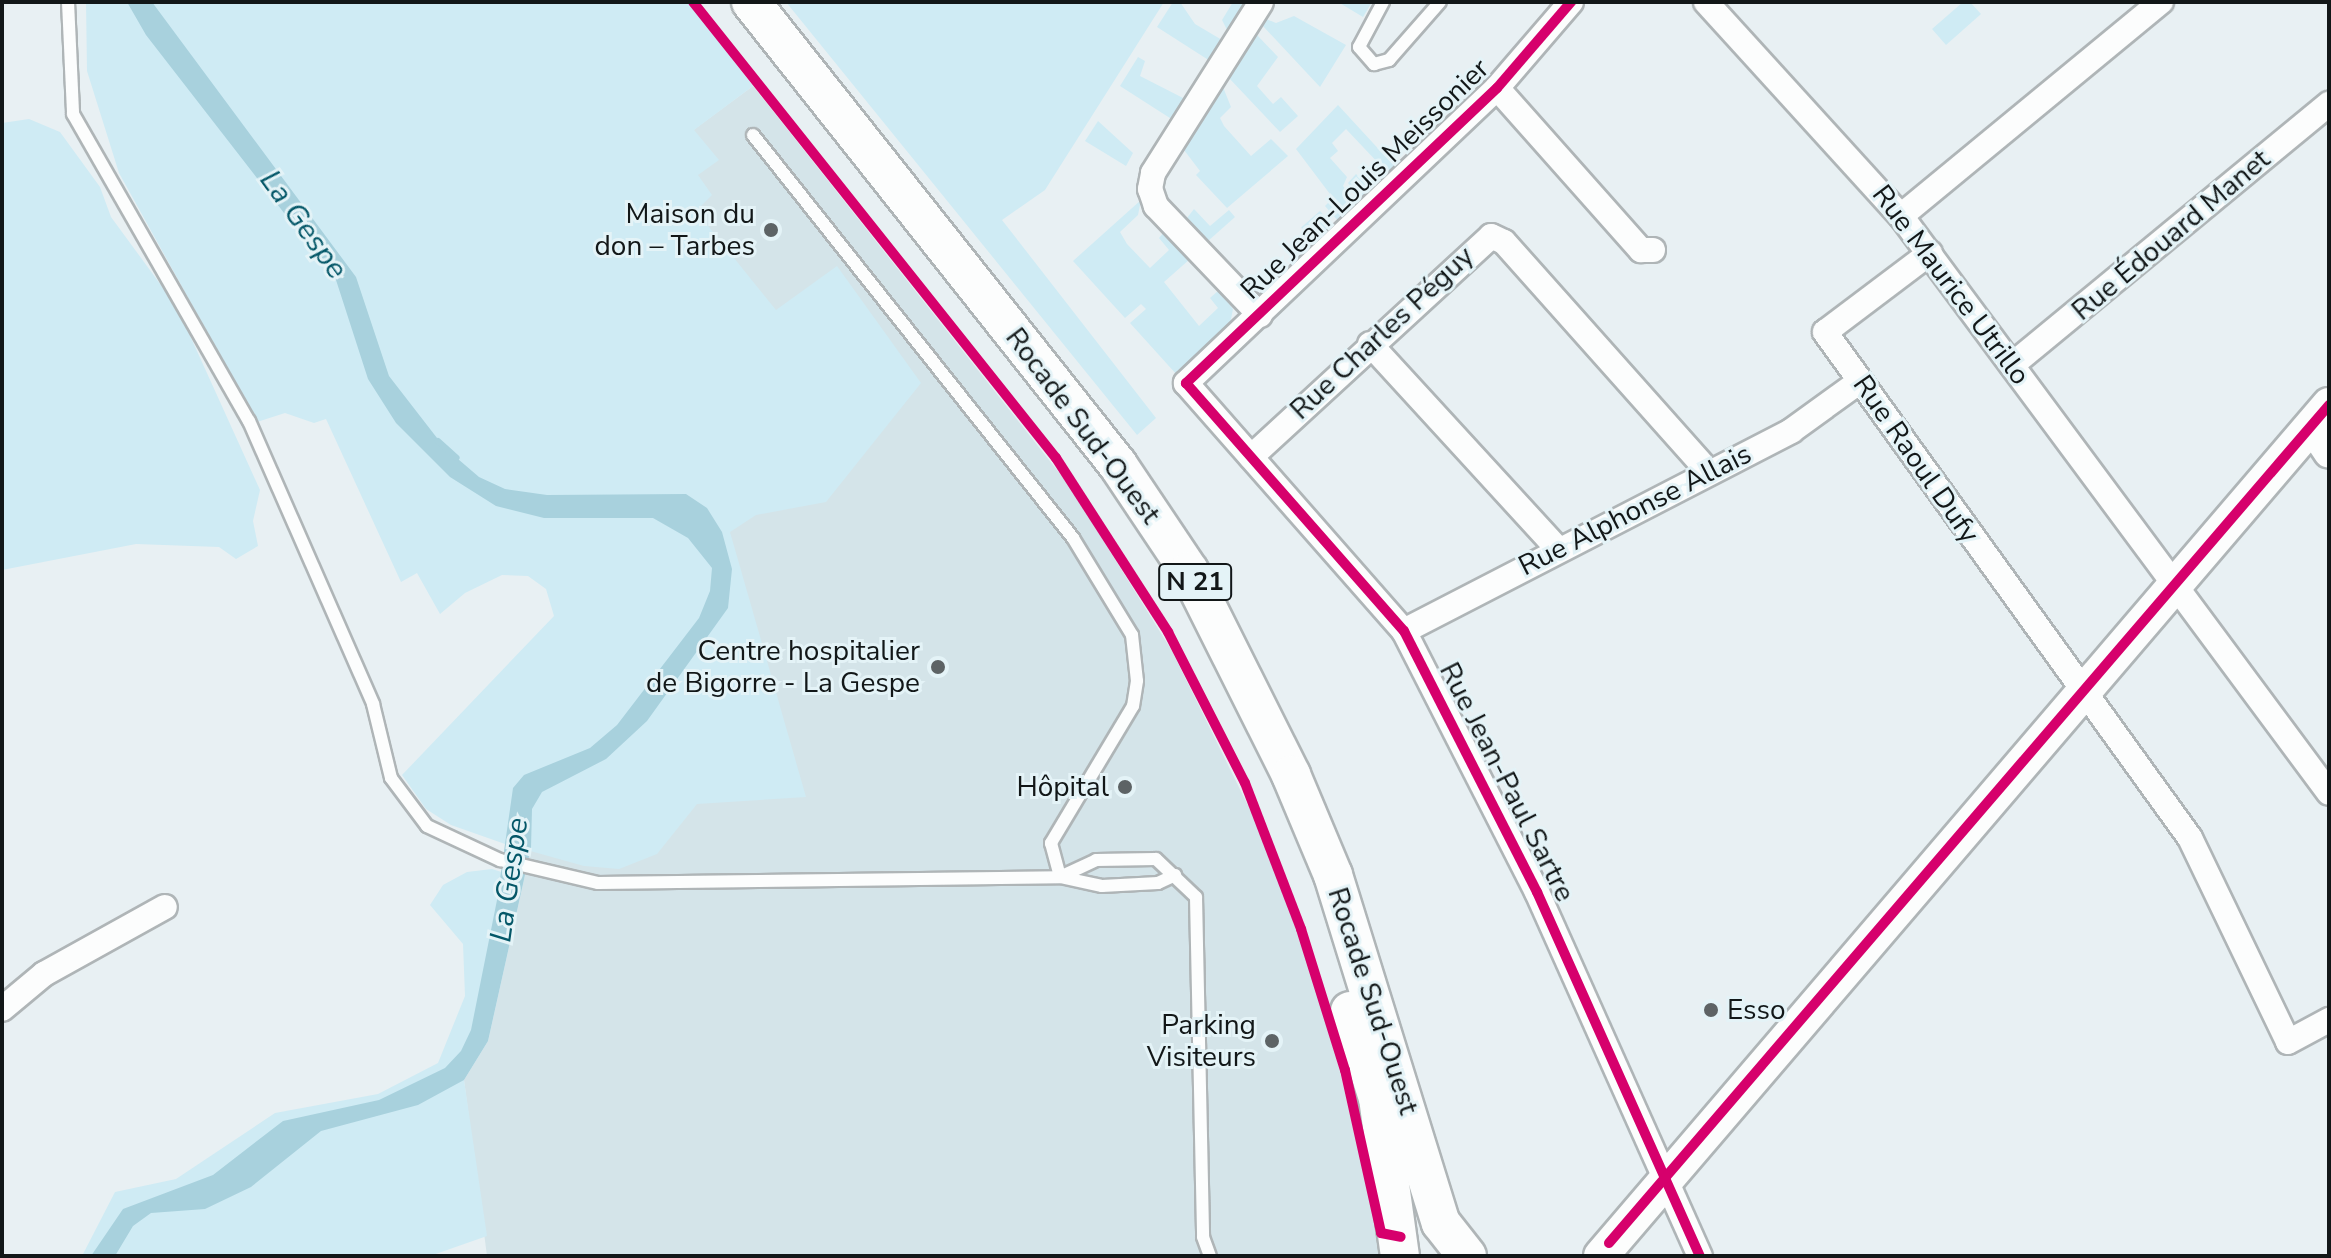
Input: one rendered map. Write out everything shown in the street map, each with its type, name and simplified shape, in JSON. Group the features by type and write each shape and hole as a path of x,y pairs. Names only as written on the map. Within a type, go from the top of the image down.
{"main road":[{"name":"Rocade Sud-Ouest","path":"722,2 1102,483 1167,584 1268,784 1313,890 1378,1098 1400,1256"},
{"name":"Rocade Sud-Ouest","path":"751,2 1118,465 1189,571 1291,775 1333,875 1441,1223 1467,1256"},
{"path":"1598,1252 2176,585 2323,428"}],"street":[{"path":"1260,315 1156,206 1150,189 1153,173 1261,2"},
{"name":"Rue Jean-Louis Meissonier","path":"1186,383 1497,88 1571,2"},
{"name":"Rue Maurice Utrillo","path":"1706,2 1901,216 2329,793"},
{"path":"1901,216 2161,2"},
{"path":"1497,88 1641,250 1653,250"},
{"name":"Rue Édouard Manet","path":"2012,365 2329,104"},
{"name":"Rue Charles Péguy","path":"1251,457 1479,242 1498,238 1709,472"},
{"name":"Rue Raoul Dufy","path":"1930,253 1825,332 2190,838 2288,1042 2329,1020"},
{"path":"1370,344 1557,548"},
{"name":"Rue Alphonse Allais","path":"1404,631 1557,548 1791,431 1860,381"},
{"name":"Rue Jean-Paul Sartre","path":"1186,383 1404,631 1537,892 1700,1256"},
{"path":"2,1009 44,974 165,907"}],"lane":[{"path":"68,2 73,114 249,421 373,704 391,778 427,826 500,860 540,872 598,883 1060,877 1102,886 1158,883 1175,875"},
{"path":"1383,2 1359,47 1362,56 1374,64 1389,60 1440,2"},
{"path":"753,135 1073,538 1132,635 1137,681 1133,706 1051,843 1060,877"},
{"path":"1060,877 1096,860 1156,859 1196,897 1203,1237 1210,1256"}],"shaded area":[{"path":"86,2 688,2 753,86 694,130 719,160 698,175 712,195 696,211 776,310 837,266 921,383 826,502 756,515 730,532 806,797 697,804 657,854 619,869 584,866 505,844 451,825 426,809 402,775 554,616 546,589 528,576 502,575 465,593 440,614 417,573 401,582 326,419 314,423 285,413 257,422 119,173 87,71"},
{"path":"786,2 1164,2 1045,190 1002,220 1156,418 1137,435"},
{"path":"1173,2 1180,2 1195,24 1222,40 1210,61 1157,27"},
{"path":"1233,2 1247,2 1228,32 1222,20"},
{"path":"1338,2 1372,2 1363,17"},
{"path":"1963,2 1970,2 1981,14 1946,45 1932,29"},
{"path":"1294,16 1346,45 1320,87 1262,25 1266,19 1276,23"},
{"path":"1257,35 1278,57 1257,86 1273,104 1281,97 1298,116 1280,132 1229,78"},
{"path":"1138,57 1145,61 1140,76 1185,99 1173,120 1120,86"},
{"name":"Centre hospitalier de Bigorre - La Gespe","path":"753,86 1068,484 1172,651 1259,828 1302,945 1338,1064 1383,1249 1378,1256 487,1256 464,1080 488,1041 531,848 532,809 739,569 627,179"},
{"path":"1223,87 1231,107 1220,118 1251,156 1271,139 1288,156 1227,208 1196,175 1200,171 1184,150"},
{"path":"1338,105 1396,168 1361,201 1348,183 1356,174 1364,182 1381,166 1346,129 1332,143 1338,151 1330,158 1347,177 1343,186 1358,204 1339,222 1325,206 1333,198 1296,149"},
{"path":"29,119 60,132 100,187 111,217 177,307 260,490 253,521 258,546 236,559 219,547 136,544 2,570 2,123"},
{"path":"1098,121 1133,153 1126,166 1085,141"},
{"path":"1141,200 1138,215 1120,232 1127,244 1150,268 1169,250 1159,238 1165,231 1190,259 1164,282 1199,326 1218,308 1210,298 1219,290 1233,309 1230,324 1177,375 1130,323 1146,309 1141,304 1125,318 1073,261"},
{"path":"1194,209 1210,226 1229,210 1235,217 1208,241 1187,218"},
{"path":"1320,211 1334,227 1315,243 1301,227"},
{"path":"492,869 524,879 488,1041 464,1080 487,1236 430,1256 82,1256 115,1192 176,1179 275,1113 378,1094 438,1063 465,996 463,944 430,905 443,885 467,872"}],"water":[{"path":"127,2 152,2 356,277 389,376 444,447 479,477 505,489 547,495 686,494 707,508 722,532 732,569 728,608 647,721 606,759 542,792 532,809 531,848 488,1041 464,1080 418,1105 321,1131 251,1187 205,1209 151,1213 133,1226 115,1256 91,1256 123,1209 213,1175 283,1121 379,1100 445,1068 461,1051 471,1030 497,900 513,788 524,775 590,748 617,725 699,618 710,591 712,568 688,538 653,518 544,518 496,506 450,477 396,423 368,379 336,280 146,35"}],"waterway":[{"name":"La Gespe","path":"438,441 457,458"}],"cycle path":[{"path":"693,2 1056,458 1168,632 1245,783 1301,929 1345,1070 1381,1233 1401,1237"},
{"path":"1571,2 1497,88 1186,383 1404,631 1537,892 1700,1256"},
{"path":"1609,1243 2329,405"}],"place":[{"name":"Maison du don – Tarbes","path":"771,230"},
{"name":"Centre hospitalier de Bigorre - La Gespe","path":"938,667"},
{"name":"Hôpital","path":"1125,787"},
{"name":"Esso","path":"1711,1010"},
{"name":"Parking Visiteurs","path":"1272,1041"}]}
